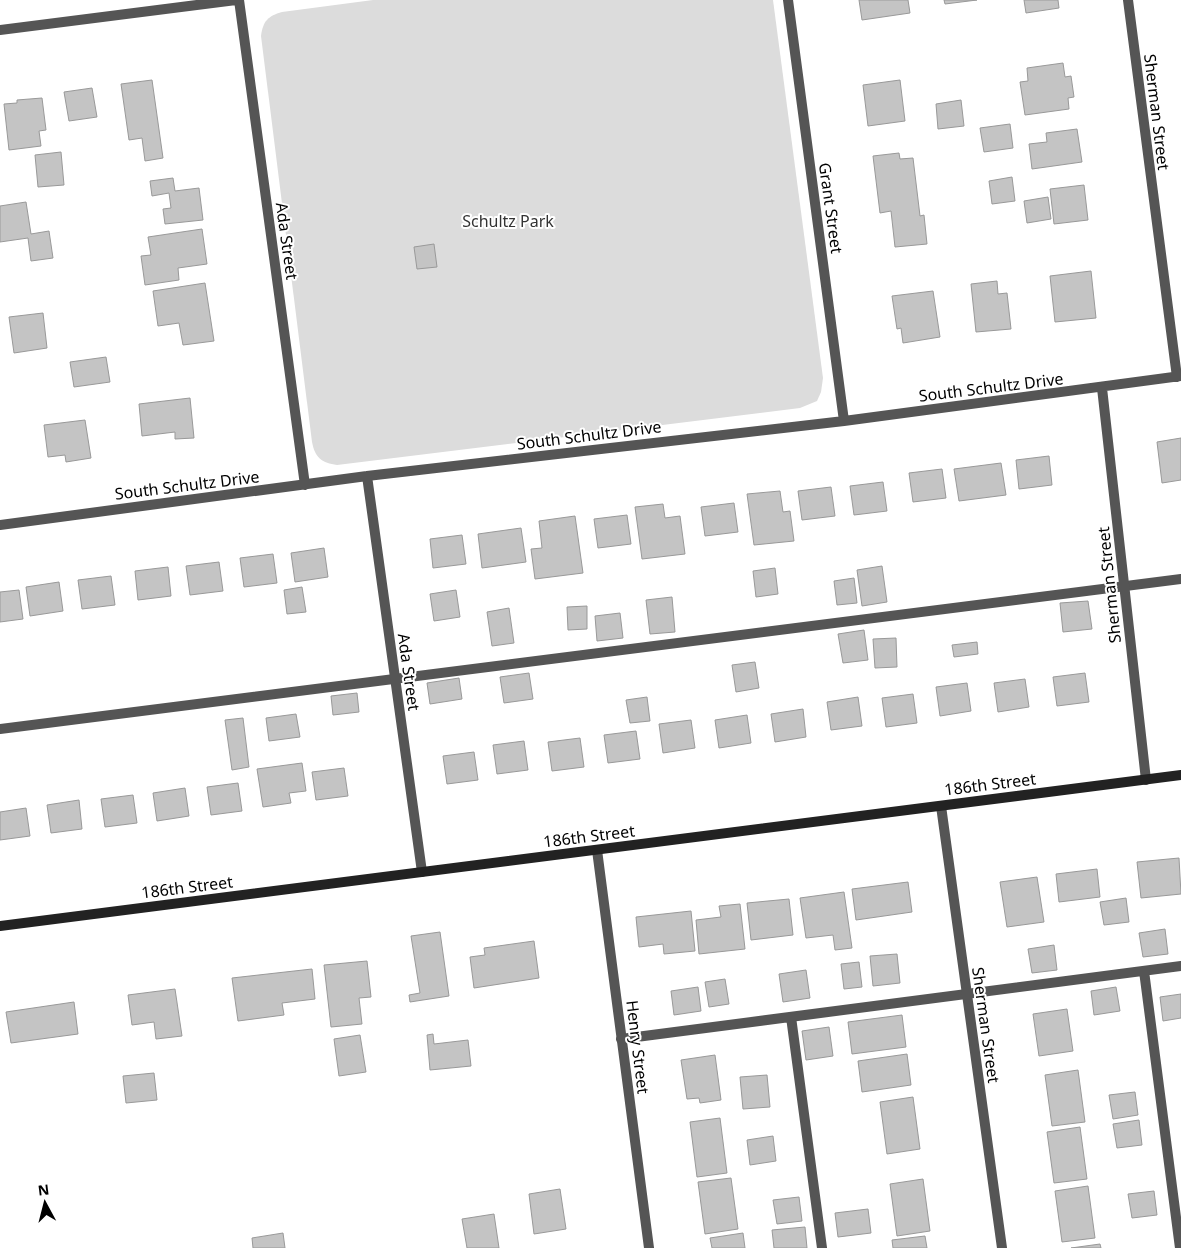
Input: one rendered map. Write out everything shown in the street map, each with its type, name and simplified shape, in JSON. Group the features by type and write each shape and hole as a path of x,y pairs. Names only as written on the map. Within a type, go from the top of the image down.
{"street":[{"path":"0,30 238,0"},
{"name":"Ada Street","path":"238,0 304,485"},
{"name":"Grant Street","path":"788,0 844,421"},
{"name":"Sherman Street","path":"1128,0 1179,377"},
{"name":"South Schultz Drive","path":"0,525 367,476 844,421 1179,377"},
{"name":"Sherman Street","path":"1102,388 1146,780"},
{"name":"Ada Street","path":"367,476 422,872"},
{"path":"0,728 1181,579"},
{"name":"186th Street","path":"0,926 1181,775"},
{"name":"Sherman Street","path":"941,806 1002,1248"},
{"name":"Henry Street","path":"597,850 649,1248"},
{"path":"621,1039 1181,966"},
{"path":"1144,971 1180,1248"},
{"path":"791,1017 822,1248"}],"green space":[{"name":"Schultz Park","path":"373,0 773,0 823,378 821,392 817,401 800,408 337,465 320,459 315,452 312,442 261,36 263,26 267,20 273,15 282,12"}],"building":[{"path":"859,0 908,0 910,13 862,20"},
{"path":"944,0 977,0 945,4"},
{"path":"1024,0 1058,0 1059,8 1026,13"},
{"path":"1063,63 1065,77 1071,76 1074,97 1068,98 1069,109 1025,115 1020,82 1028,81 1027,68"},
{"path":"152,80 163,158 145,161 142,138 129,140 121,84"},
{"path":"900,80 905,121 868,126 863,85"},
{"path":"92,88 97,117 69,121 64,92"},
{"path":"42,98 46,130 39,131 41,146 9,150 4,104 17,103 17,100"},
{"path":"961,100 964,126 938,129 936,104"},
{"path":"1010,124 1013,148 984,152 980,128"},
{"path":"1077,129 1082,162 1032,169 1029,144 1047,142 1046,133"},
{"path":"61,152 64,185 38,187 35,155"},
{"path":"899,153 900,159 913,158 920,216 924,215 927,244 895,247 891,211 880,213 873,156"},
{"path":"1012,177 1015,201 992,204 989,181"},
{"path":"173,178 175,191 199,188 203,220 165,224 163,209 171,208 169,193 152,196 150,181"},
{"path":"1084,185 1088,220 1054,224 1050,189"},
{"path":"1048,197 1051,219 1027,223 1024,201"},
{"path":"26,202 31,234 49,231 53,258 31,261 28,238 0,242 0,206"},
{"path":"202,229 207,264 178,268 179,280 145,285 141,256 151,255 148,237"},
{"path":"434,244 437,267 417,269 414,247"},
{"path":"1091,271 1096,318 1055,322 1050,276"},
{"path":"997,281 998,294 1007,293 1011,329 976,332 971,284"},
{"path":"205,283 214,341 183,345 179,323 158,326 153,291"},
{"path":"933,291 940,337 903,343 901,328 897,329 892,296"},
{"path":"43,313 47,348 14,353 9,317"},
{"path":"106,357 110,382 74,387 70,362"},
{"path":"190,398 194,438 175,439 175,432 142,436 139,404"},
{"path":"85,420 91,458 66,462 65,455 48,457 44,425"},
{"path":"1181,438 1181,480 1162,483 1157,442"},
{"path":"1049,456 1052,485 1019,489 1016,460"},
{"path":"1001,463 1006,495 959,501 954,469"},
{"path":"942,469 946,498 913,502 909,473"},
{"path":"883,482 887,511 854,515 850,486"},
{"path":"831,487 835,516 802,520 798,491"},
{"path":"780,491 783,512 790,511 794,541 754,545 747,494"},
{"path":"734,503 738,532 705,536 701,507"},
{"path":"663,504 665,518 680,516 685,554 642,559 635,507"},
{"path":"627,515 631,544 598,548 594,519"},
{"path":"575,516 583,573 535,579 531,549 542,548 539,521"},
{"path":"521,528 526,562 482,568 478,534"},
{"path":"462,535 466,564 433,568 430,539"},
{"path":"324,548 328,577 295,582 291,553"},
{"path":"273,554 277,583 244,587 240,558"},
{"path":"219,562 223,591 190,595 186,566"},
{"path":"882,566 887,602 862,606 857,570"},
{"path":"168,567 171,596 138,600 135,571"},
{"path":"775,568 778,594 756,597 753,571"},
{"path":"111,576 115,605 82,609 78,580"},
{"path":"854,578 857,603 837,605 834,581"},
{"path":"59,582 63,611 30,616 26,587"},
{"path":"302,587 306,612 287,614 284,590"},
{"path":"19,590 23,619 0,622 0,592"},
{"path":"456,590 460,617 434,621 430,594"},
{"path":"672,597 675,632 650,634 646,600"},
{"path":"1088,601 1092,629 1063,632 1060,603"},
{"path":"587,606 587,629 568,630 567,607"},
{"path":"509,608 514,643 492,646 487,612"},
{"path":"620,613 623,638 597,641 595,616"},
{"path":"864,630 868,660 843,663 838,634"},
{"path":"896,638 897,667 875,668 873,639"},
{"path":"977,642 978,654 954,657 952,645"},
{"path":"755,662 759,688 736,692 732,665"},
{"path":"529,673 533,699 504,703 500,677"},
{"path":"1085,673 1089,702 1057,706 1053,677"},
{"path":"459,678 462,699 430,704 427,683"},
{"path":"1025,679 1029,707 998,712 994,683"},
{"path":"967,683 971,711 940,716 936,687"},
{"path":"357,693 359,712 333,715 331,696"},
{"path":"913,694 917,723 886,727 882,698"},
{"path":"647,697 650,721 630,723 626,700"},
{"path":"858,697 862,726 831,730 827,702"},
{"path":"803,709 806,737 775,742 771,714"},
{"path":"296,714 300,737 269,741 266,718"},
{"path":"747,715 751,743 719,748 715,720"},
{"path":"243,718 249,767 232,770 225,720"},
{"path":"691,720 695,748 663,753 659,724"},
{"path":"636,731 640,759 608,763 604,735"},
{"path":"580,738 584,767 552,771 548,742"},
{"path":"524,741 528,770 497,774 493,745"},
{"path":"474,752 478,780 447,784 443,756"},
{"path":"302,763 306,791 289,793 291,803 263,807 257,769"},
{"path":"344,768 348,796 316,800 312,772"},
{"path":"238,783 242,811 211,815 207,787"},
{"path":"185,788 189,816 157,821 153,793"},
{"path":"133,795 137,823 105,827 101,799"},
{"path":"79,800 82,829 51,833 47,805"},
{"path":"26,808 30,836 0,840 0,812"},
{"path":"1179,858 1181,894 1141,898 1137,862"},
{"path":"1097,869 1100,897 1059,902 1056,874"},
{"path":"1037,877 1044,922 1007,927 1000,882"},
{"path":"908,882 912,912 856,920 852,889"},
{"path":"844,892 852,948 835,950 833,935 806,938 800,898"},
{"path":"1126,898 1129,922 1104,925 1100,902"},
{"path":"789,899 793,935 751,940 747,903"},
{"path":"740,904 745,949 699,954 696,920 721,917 719,906"},
{"path":"691,911 695,951 664,954 663,944 639,947 636,917"},
{"path":"1165,929 1168,954 1143,957 1139,933"},
{"path":"440,932 449,996 410,1002 409,995 420,993 411,936"},
{"path":"534,941 539,978 474,988 470,957 485,955 484,948"},
{"path":"1054,945 1057,970 1032,973 1028,949"},
{"path":"897,954 900,983 873,986 870,956"},
{"path":"367,961 371,997 359,998 362,1024 331,1027 324,965"},
{"path":"859,962 862,987 844,989 841,964"},
{"path":"312,969 315,999 282,1003 284,1015 238,1021 232,978"},
{"path":"806,970 810,998 783,1002 779,974"},
{"path":"725,979 729,1004 709,1007 705,982"},
{"path":"698,987 701,1011 674,1015 671,991"},
{"path":"1116,987 1120,1011 1094,1015 1091,991"},
{"path":"175,989 182,1036 156,1039 154,1022 132,1025 128,995"},
{"path":"1181,994 1181,1018 1163,1021 1160,997"},
{"path":"74,1002 78,1034 11,1043 6,1012"},
{"path":"1067,1009 1073,1051 1039,1056 1033,1014"},
{"path":"902,1015 906,1047 852,1054 848,1022"},
{"path":"829,1027 833,1056 806,1060 802,1031"},
{"path":"433,1034 434,1044 468,1040 471,1066 430,1070 427,1035"},
{"path":"360,1035 366,1072 339,1076 334,1039"},
{"path":"907,1054 911,1085 862,1092 858,1061"},
{"path":"715,1055 721,1100 700,1103 699,1098 687,1099 681,1060"},
{"path":"1078,1070 1085,1122 1052,1126 1045,1075"},
{"path":"154,1073 157,1100 126,1103 123,1076"},
{"path":"767,1075 770,1107 743,1109 740,1077"},
{"path":"1135,1092 1138,1115 1113,1119 1109,1095"},
{"path":"913,1097 920,1149 887,1154 880,1102"},
{"path":"720,1118 727,1173 697,1177 690,1122"},
{"path":"1139,1120 1142,1145 1117,1148 1113,1124"},
{"path":"1080,1127 1087,1179 1054,1183 1047,1132"},
{"path":"773,1136 776,1161 750,1165 747,1140"},
{"path":"731,1178 738,1229 705,1234 698,1182"},
{"path":"923,1179 930,1231 897,1236 890,1184"},
{"path":"1088,1186 1095,1238 1062,1242 1055,1191"},
{"path":"560,1189 566,1229 534,1234 529,1194"},
{"path":"1154,1191 1157,1215 1132,1218 1128,1194"},
{"path":"799,1197 802,1221 777,1224 773,1200"},
{"path":"868,1209 871,1233 838,1237 835,1213"},
{"path":"494,1214 499,1248 467,1248 462,1219"},
{"path":"805,1227 807,1248 774,1248 772,1230"},
{"path":"283,1233 285,1248 253,1248 252,1238"},
{"path":"743,1233 745,1248 712,1248 710,1238"},
{"path":"925,1236 927,1248 893,1248 892,1240"},
{"path":"1100,1244 1101,1248 1071,1248"}]}
